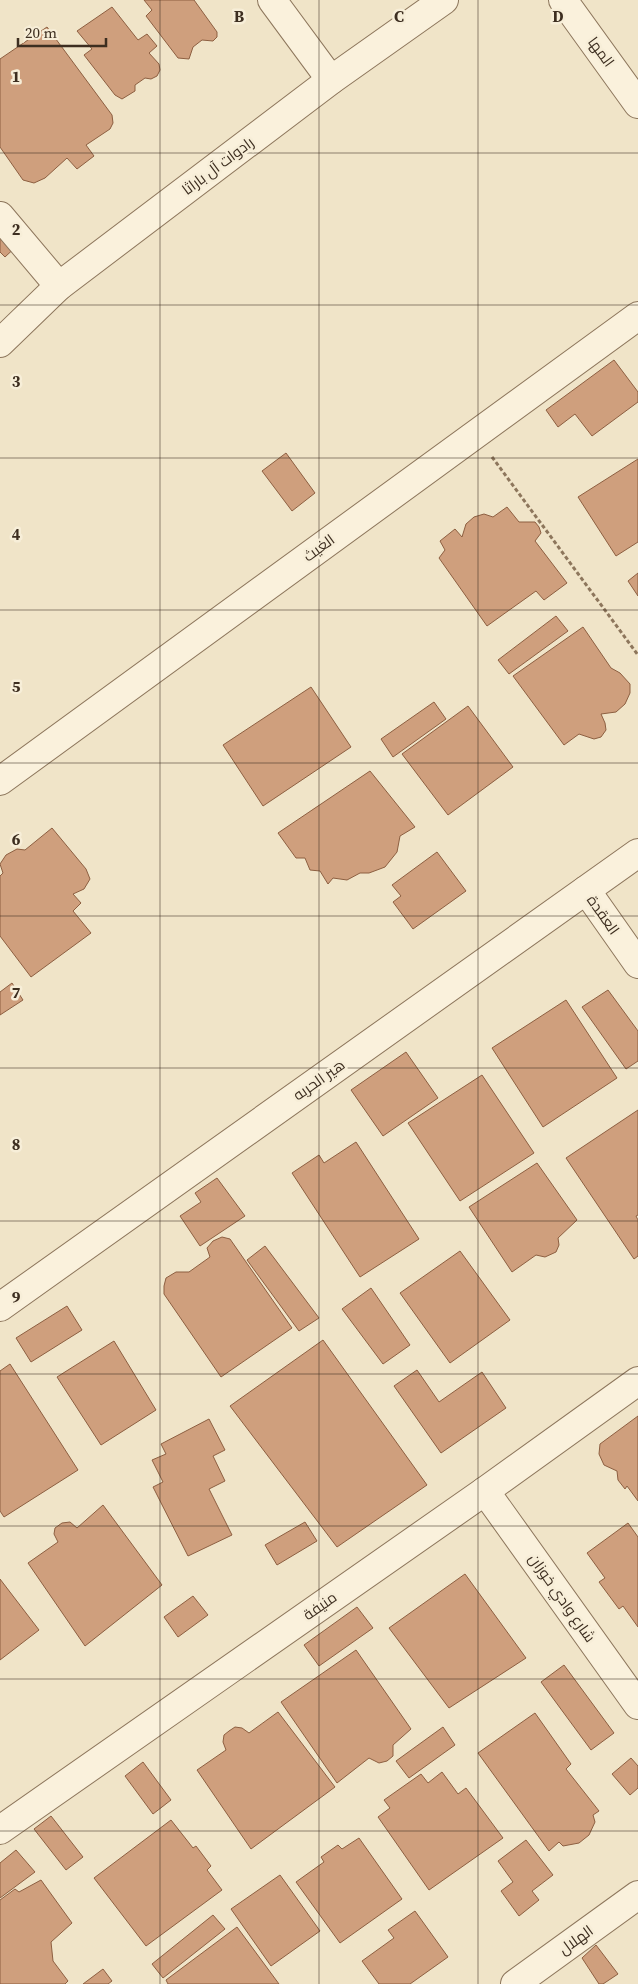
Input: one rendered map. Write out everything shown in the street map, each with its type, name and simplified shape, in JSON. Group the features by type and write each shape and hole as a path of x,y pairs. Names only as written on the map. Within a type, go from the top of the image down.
{"street":[{"path":"272,0 331,80"},
{"name":"رادوات آل باراثا","path":"0,343 59,286 331,80 444,0"},
{"name":"المها","path":"563,0 638,104"},
{"path":"0,216 59,286"},
{"name":"الغيث","path":"0,781 638,316"},
{"name":"هير الحربه","path":"0,1307 638,853"},
{"name":"العقدة","path":"586,890 638,964"},
{"name":"منيفة","path":"0,1830 485,1491 638,1381"},
{"name":"شارع وادي خوزان","path":"485,1491 638,1706"},
{"name":"الهلال","path":"515,1984 638,1895"}],"path":[{"path":"476,434 638,655"}],"building":[{"path":"144,0 194,0 217,32 217,37 213,41 202,40 193,47 189,59 178,58 146,16 152,10"},
{"path":"112,7 138,40 147,34 157,46 149,53 159,64 160,70 157,76 151,79 145,78 135,85 135,91 122,99 115,95 84,55 92,49 77,31"},
{"path":"47,27 112,115 113,123 110,129 86,145 94,156 77,169 67,158 45,178 34,183 23,180 0,147 0,59"},
{"path":"0,222 20,243 5,257 0,252"},
{"path":"614,360 638,392 638,402 592,436 575,414 558,427 546,410"},
{"path":"286,453 315,493 292,511 262,471"},
{"path":"638,459 638,542 616,556 578,497"},
{"path":"507,507 519,522 535,522 539,527 541,533 535,541 567,583 544,600 536,591 487,626 439,558 445,550 440,541 455,529 462,537 466,524 474,517 484,514 493,517"},
{"path":"638,573 638,596 628,581"},
{"path":"556,616 568,631 509,674 498,660"},
{"path":"583,627 611,668 620,673 630,684 630,693 625,704 616,712 601,714 606,730 601,737 594,739 579,734 564,745 513,676"},
{"path":"311,687 351,747 263,806 223,745"},
{"path":"434,702 446,719 393,757 381,739"},
{"path":"468,706 513,767 448,815 402,754"},
{"path":"370,771 415,827 400,836 397,852 385,867 369,873 360,873 347,880 333,878 328,884 320,871 310,870 305,858 296,858 278,833"},
{"path":"52,828 86,869 90,879 84,889 73,894 81,903 73,911 91,933 31,977 0,936 0,876 3,873 0,864 6,855 17,849 25,850"},
{"path":"437,852 466,891 413,929 393,902 401,896 392,885"},
{"path":"12,983 23,1000 0,1015 0,992"},
{"path":"608,990 638,1031 638,1061 626,1069 582,1007"},
{"path":"566,1000 617,1078 543,1127 492,1048"},
{"path":"406,1052 438,1098 383,1136 351,1090"},
{"path":"482,1075 534,1153 460,1201 408,1123"},
{"path":"638,1110 638,1215 636,1216 638,1220 638,1256 634,1259 566,1158"},
{"path":"356,1142 419,1239 360,1277 292,1173 319,1155 324,1163"},
{"path":"537,1163 577,1220 558,1238 559,1245 556,1252 545,1257 536,1255 512,1272 469,1207"},
{"path":"217,1178 245,1216 200,1246 180,1216 201,1202 195,1193"},
{"path":"222,1237 230,1239 292,1328 221,1377 164,1294 164,1286 166,1278 176,1272 189,1272 210,1257 207,1248 213,1241"},
{"path":"265,1246 319,1318 299,1331 247,1260"},
{"path":"460,1251 510,1320 450,1363 400,1293"},
{"path":"371,1288 410,1345 383,1364 342,1309"},
{"path":"67,1306 82,1330 31,1362 16,1338"},
{"path":"323,1340 427,1485 337,1547 230,1406"},
{"path":"114,1341 156,1410 101,1445 57,1377"},
{"path":"10,1364 78,1470 4,1517 0,1511 0,1371"},
{"path":"417,1370 439,1402 482,1372 506,1408 441,1453 394,1386"},
{"path":"638,1416 638,1501 627,1486 625,1489 618,1480 617,1471 604,1465 599,1454 600,1444"},
{"path":"209,1419 225,1450 213,1456 225,1481 209,1489 232,1535 188,1556 153,1487 163,1482 152,1460 166,1454 161,1444"},
{"path":"103,1505 162,1585 85,1646 28,1563 58,1542 54,1534 55,1528 62,1523 70,1522 77,1528"},
{"path":"305,1522 317,1541 277,1565 265,1545"},
{"path":"628,1523 638,1537 638,1627 623,1606 619,1609 599,1582 605,1578 587,1553"},
{"path":"465,1574 526,1658 449,1708 389,1628"},
{"path":"0,1579 39,1630 0,1660"},
{"path":"193,1596 208,1615 178,1637 164,1617"},
{"path":"357,1607 373,1628 319,1666 304,1645"},
{"path":"356,1650 411,1729 393,1745 393,1756 387,1761 379,1763 369,1758 337,1783 281,1702"},
{"path":"564,1665 614,1733 591,1750 541,1682"},
{"path":"278,1712 335,1787 251,1849 197,1770 226,1750 223,1742 224,1735 229,1731 235,1727 242,1728 249,1733"},
{"path":"535,1713 571,1764 566,1769 599,1811 593,1815 595,1822 589,1835 579,1843 563,1846 559,1842 549,1851 478,1753"},
{"path":"443,1727 455,1745 409,1778 396,1761"},
{"path":"631,1758 638,1766 638,1788 630,1795 612,1774"},
{"path":"143,1762 171,1800 153,1814 125,1776"},
{"path":"442,1772 458,1794 466,1788 503,1838 429,1890 378,1817 390,1808 384,1800 421,1774 428,1783"},
{"path":"51,1816 83,1857 66,1870 34,1829"},
{"path":"171,1820 193,1848 196,1846 211,1866 207,1870 222,1890 146,1946 94,1878"},
{"path":"359,1838 402,1899 340,1943 296,1882 324,1862 321,1857 338,1845 342,1849"},
{"path":"526,1840 553,1875 532,1891 539,1900 519,1916 501,1891 513,1882 498,1861"},
{"path":"16,1850 35,1872 0,1898 0,1863"},
{"path":"280,1875 320,1931 271,1966 231,1909"},
{"path":"41,1880 72,1923 51,1942 53,1961 68,1981 65,1984 0,1984 0,1900 15,1889 19,1892"},
{"path":"415,1911 448,1957 410,1984 379,1984 362,1961 394,1938 388,1930"},
{"path":"213,1915 225,1929 163,1978 152,1964"},
{"path":"237,1927 279,1984 168,1984 166,1980"},
{"path":"596,1945 618,1974 603,1984 599,1984 582,1958"},
{"path":"103,1969 112,1981 108,1984 83,1984"}]}
